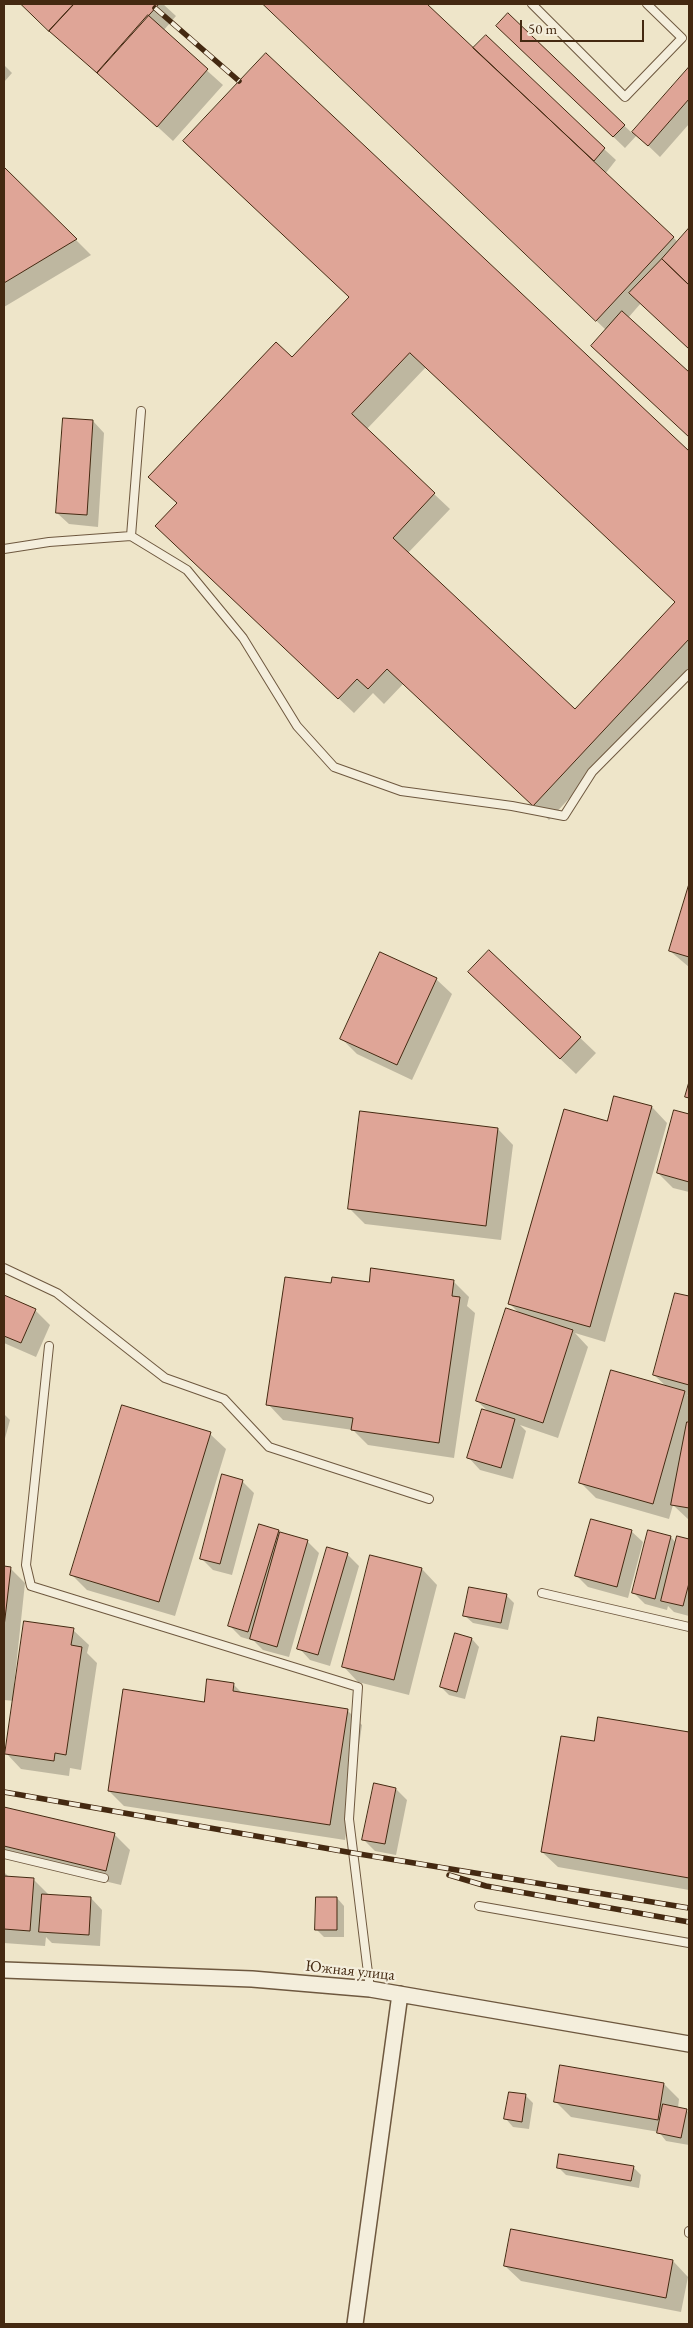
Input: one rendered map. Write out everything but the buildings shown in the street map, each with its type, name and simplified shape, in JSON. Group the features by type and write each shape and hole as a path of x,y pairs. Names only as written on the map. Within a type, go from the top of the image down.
{"street":[{"name":"Южная улица","path":"4,1970 252,1979 370,1989 689,2044"},
{"path":"355,2324 400,1994"}],"lane":[{"path":"532,4 625,98 682,38 647,4"},
{"path":"131,536 141,411"},
{"path":"4,549 49,542 131,536 187,570 243,638 297,726 334,767 401,791 512,806 564,816 592,772 689,674"},
{"path":"4,1268 57,1293 165,1378 224,1398 269,1447 429,1499"},
{"path":"49,1346 26,1565 31,1586 358,1687 349,1819 370,1989"},
{"path":"542,1593 689,1627"},
{"path":"4,1854 104,1878"},
{"path":"479,1906 689,1943"}],"railway":[{"path":"155,8 239,81"},
{"path":"4,1792 353,1853 689,1908"},
{"path":"449,1875 486,1886 689,1922"}]}
